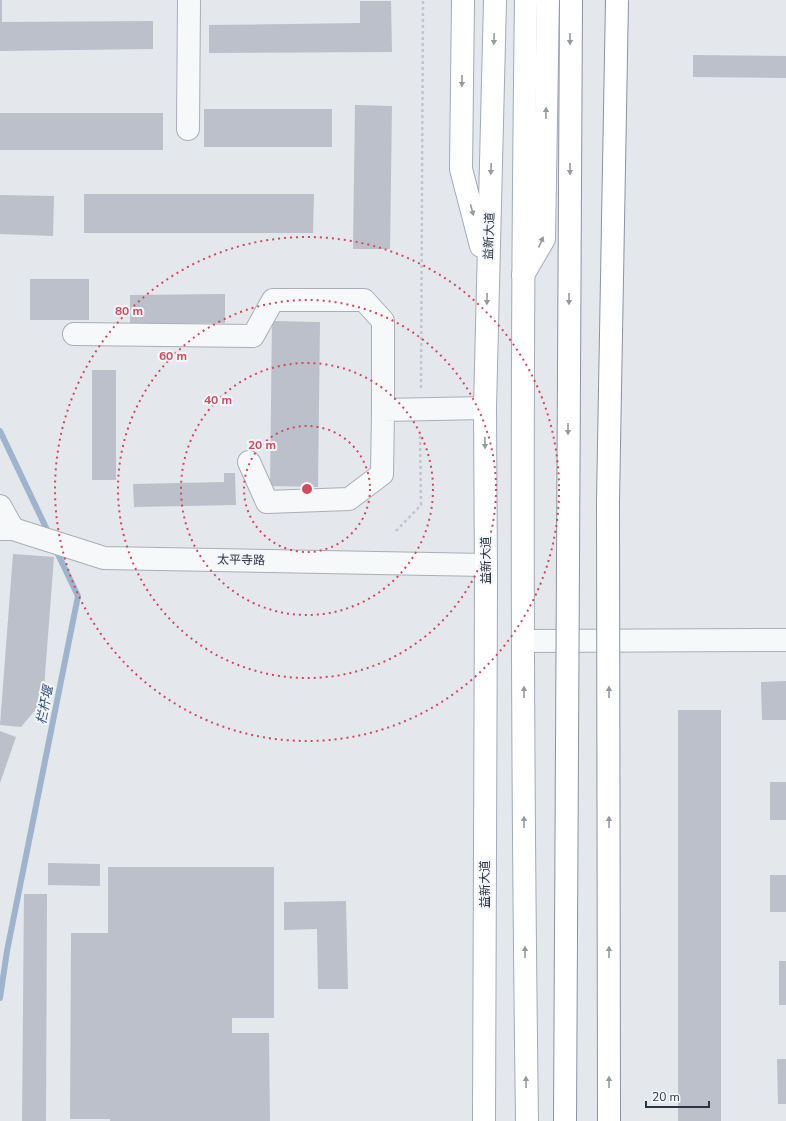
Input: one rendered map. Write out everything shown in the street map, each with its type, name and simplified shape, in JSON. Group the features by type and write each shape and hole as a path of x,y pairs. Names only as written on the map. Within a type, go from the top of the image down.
{"main road":[{"path":"463,0 461,169 488,271"},
{"name":"益新大道","path":"484,1121 486,565 484,408 495,0"},
{"path":"526,0 522,276 527,1121"},
{"path":"522,276 544,239 548,0"},
{"path":"565,1121 571,0"},
{"path":"610,1121 608,501 617,0"}],"street":[{"path":"188,128 189,0"},
{"path":"74,334 253,336 273,300 364,300 383,321 382,474 349,499 267,502 249,462"},
{"path":"383,410 484,408"},
{"path":"0,506 6,529"},
{"name":"太平寺路","path":"6,529 36,536 104,558 486,565"},
{"path":"524,641 786,640"}],"path":[{"path":"421,392 423,0"},
{"path":"396,531 421,505 420,433"}],"building":[{"path":"0,0 2,0 2,22 153,21 153,49 0,51"},
{"path":"360,1 391,1 392,52 209,53 209,25 360,23"},
{"path":"693,55 786,56 786,78 693,77"},
{"path":"355,105 392,106 390,249 353,249"},
{"path":"204,109 332,109 332,147 204,147"},
{"path":"0,113 163,113 163,150 0,150"},
{"path":"84,194 314,194 313,233 84,233"},
{"path":"0,195 54,196 53,236 0,234"},
{"path":"30,279 89,279 89,320 30,320"},
{"path":"225,294 225,323 130,324 130,295"},
{"path":"272,321 320,322 318,487 270,486"},
{"path":"92,370 116,370 116,480 92,480"},
{"path":"224,473 235,473 236,505 134,507 133,484 224,482"},
{"path":"13,554 54,557 43,701 21,727 0,725"},
{"path":"786,681 786,720 762,720 761,682"},
{"path":"678,710 721,710 721,1121 678,1121"},
{"path":"0,731 16,737 0,783"},
{"path":"770,782 786,782 786,820 770,820"},
{"path":"48,863 100,864 100,886 48,885"},
{"path":"108,867 274,867 274,1018 232,1018 232,1033 269,1033 270,1121 110,1121 110,1119 70,1119 71,933 108,933"},
{"path":"770,875 786,875 786,912 770,912"},
{"path":"24,894 47,894 46,1121 22,1121"},
{"path":"346,901 348,989 318,989 317,929 284,930 284,902"},
{"path":"779,961 786,961 786,1005 779,1005"},
{"path":"777,1059 786,1059 786,1104 778,1104"}],"waterway":[{"name":"栏杆堰","path":"0,431 49,534"},
{"name":"栏杆堰","path":"0,998 7,951 78,596 55,548"}]}
